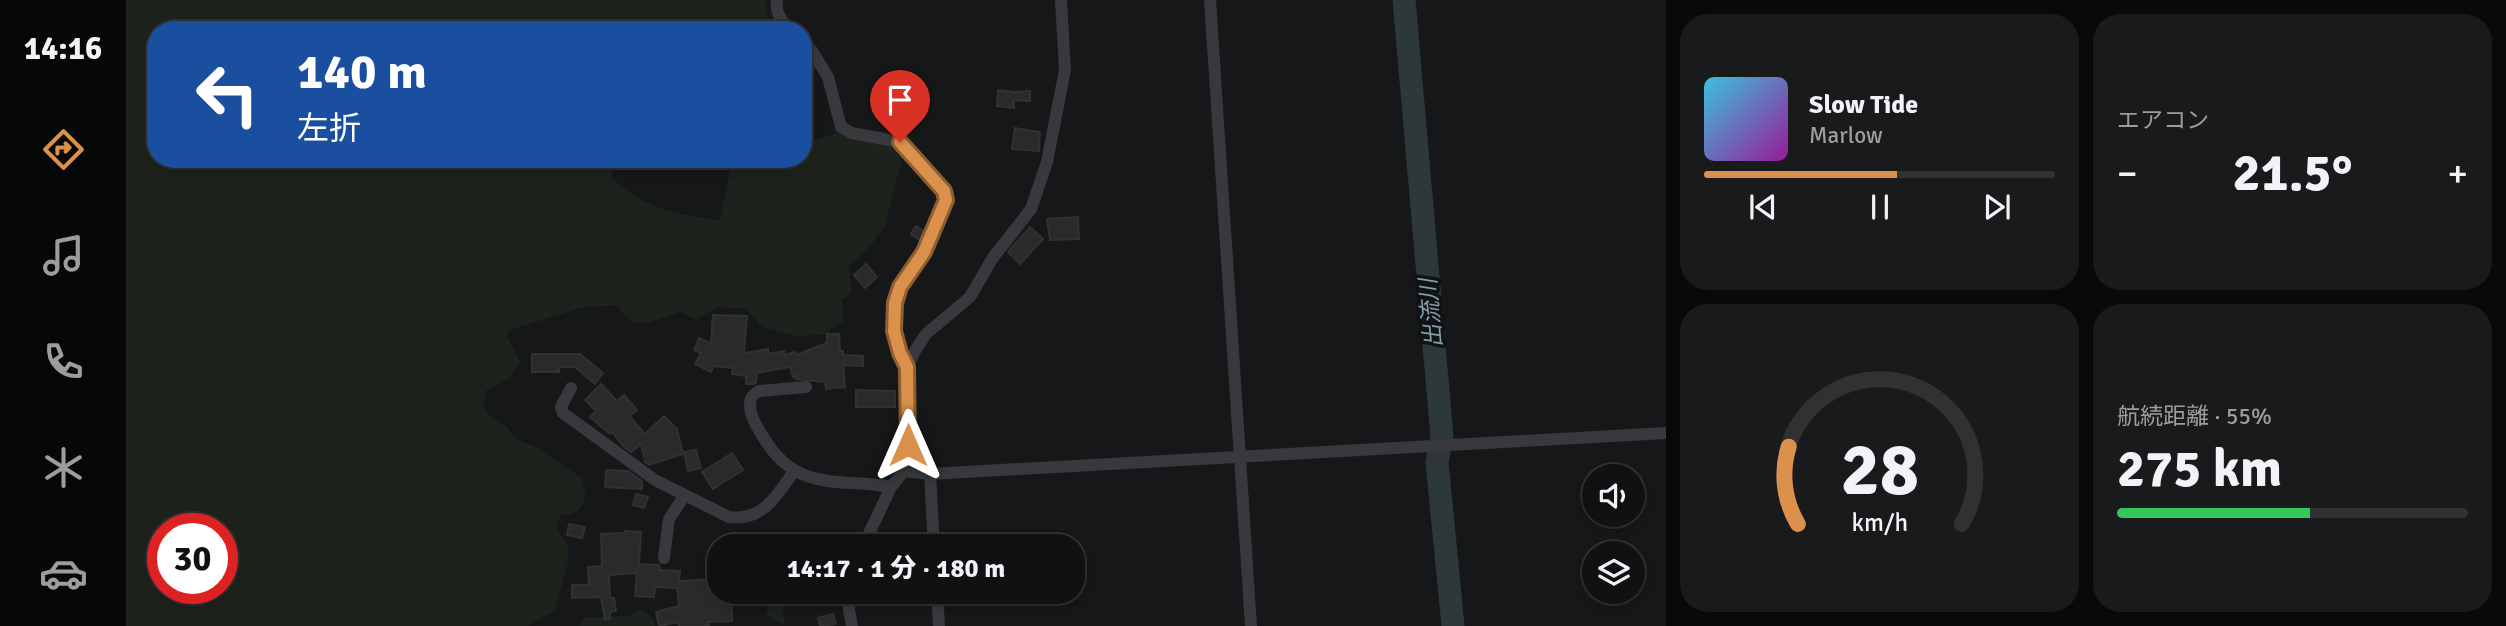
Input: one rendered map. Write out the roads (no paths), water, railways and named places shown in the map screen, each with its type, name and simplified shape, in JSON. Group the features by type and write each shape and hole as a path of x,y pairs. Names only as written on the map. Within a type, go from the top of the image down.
{"street":[{"path":"777,0 776,10 783,21"},
{"path":"907,367 926,334 970,297 992,259 1031,209 1047,162 1065,70 1061,0"},
{"path":"1210,0 1251,626"},
{"path":"812,51 828,77 841,127 852,133 900,142 946,196 934,232 900,287 895,303 894,331 907,367 908,445 904,471 891,487 869,534"},
{"path":"806,387 759,391 752,394 750,399 750,408 758,429 779,460 794,471 813,478 891,487"},
{"path":"571,388 561,407 563,413 610,445 640,470 729,517 760,510 774,502 794,471"},
{"path":"904,471 930,474 1666,433"},
{"path":"930,474 933,534"},
{"path":"664,558 669,519 685,495"},
{"path":"850,604 852,626"},
{"path":"938,604 939,626"}],"waterway":[{"name":"出流川","path":"1404,0 1442,437 1437,462 1453,626"}]}
